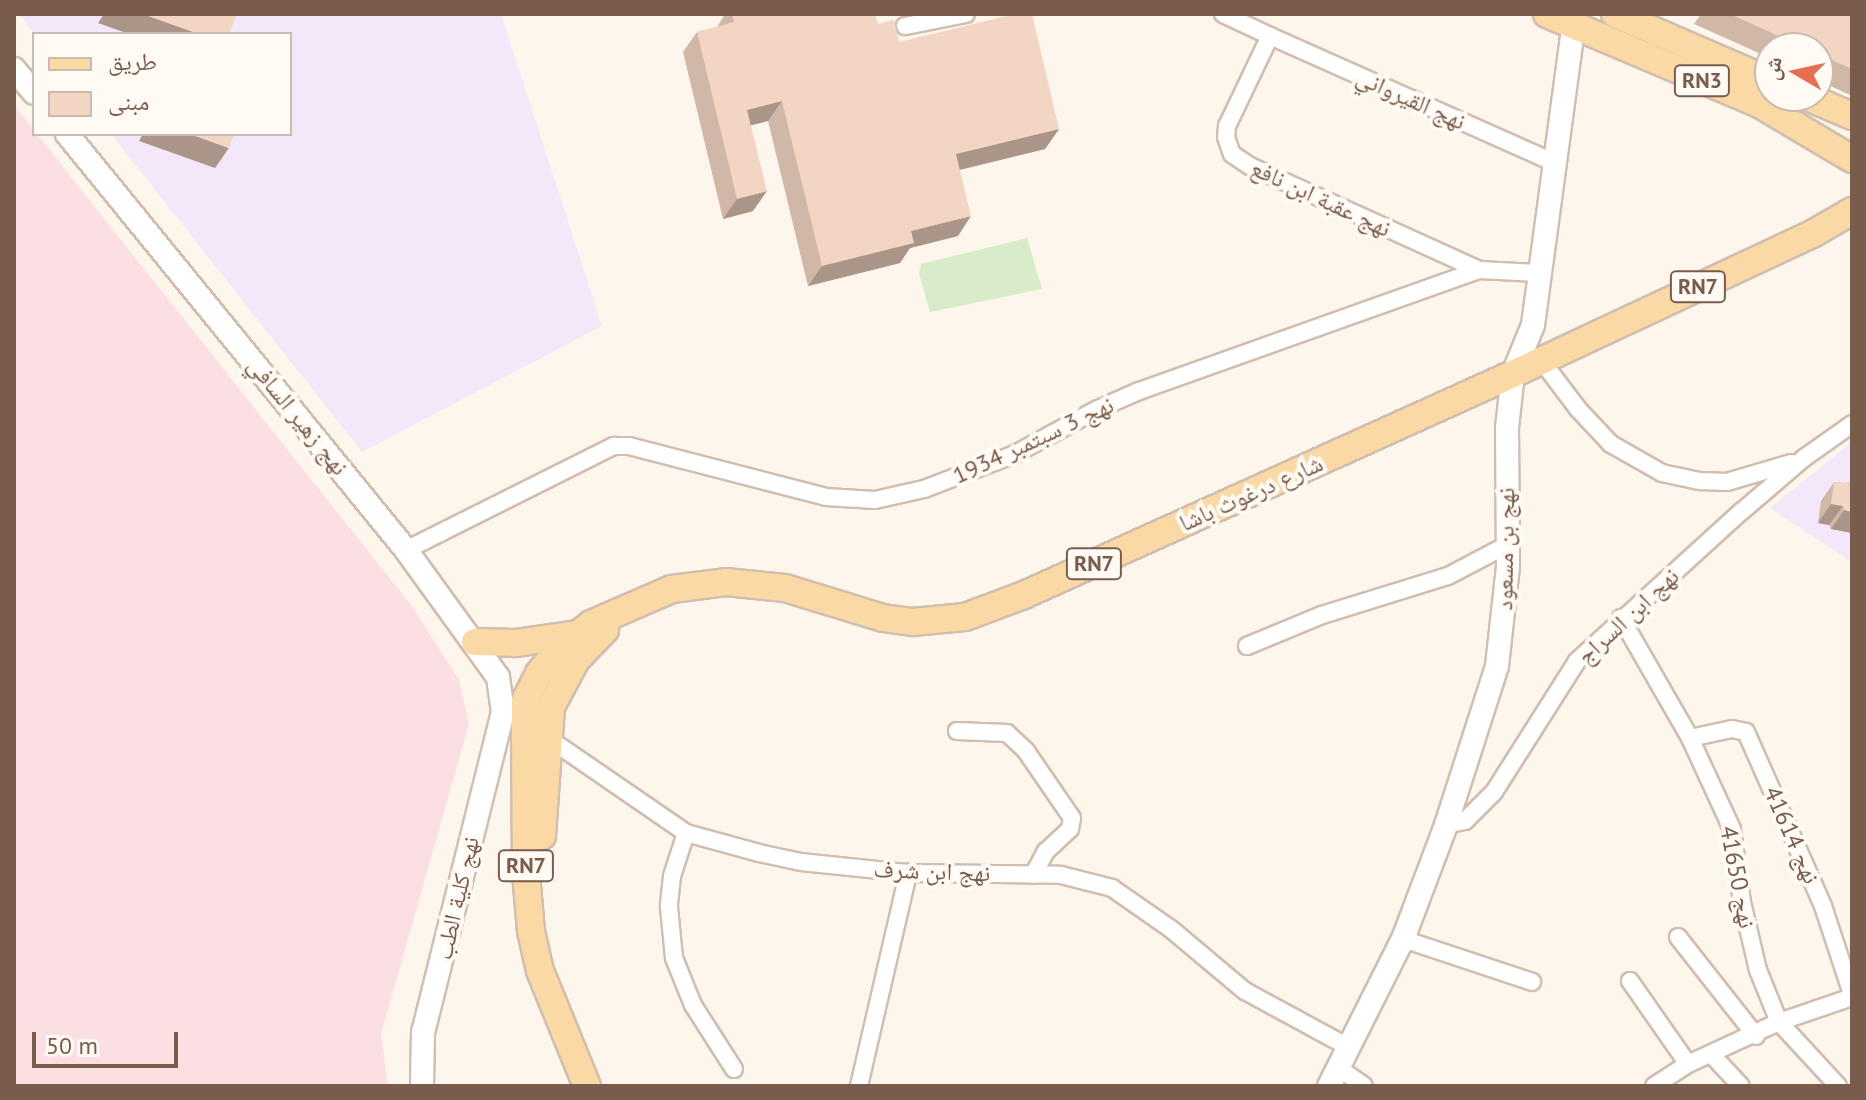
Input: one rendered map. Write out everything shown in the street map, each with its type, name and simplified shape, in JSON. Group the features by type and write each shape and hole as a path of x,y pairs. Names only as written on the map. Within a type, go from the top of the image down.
{"main road":[{"name":"RN3","path":"1547,14 1620,47 1754,89"},
{"name":"RN3","path":"1622,17 1754,87"},
{"path":"1620,47 1622,17"},
{"name":"RN3","path":"1791,112 1852,159"},
{"path":"1800,112 1852,141"},
{"name":"شارع درغوث باشا","path":"525,724 525,701 539,673 578,634 591,624 672,589 726,582 785,588 883,618 913,622 965,617 1024,595 1513,374 1814,233 1852,211"},
{"name":"شارع درغوث باشا","path":"525,724 551,707 560,683 576,660 624,610"},
{"path":"475,642 527,642 578,634"},
{"name":"RN7","path":"525,724 526,874 531,931 540,971 555,1004 569,1049 587,1086"}],"street":[{"path":"905,26 966,14"},
{"path":"1223,14 1270,36"},
{"name":"نهج بن مسعود","path":"1335,1078 1403,939 1446,825 1497,666 1506,607 1507,428 1513,374 1533,325 1573,28"},
{"name":"نهج القيرواني","path":"1270,36 1553,162"},
{"name":"نهج عقبة ابن نافع","path":"1270,36 1227,126 1226,137 1232,154 1250,166 1479,270 1538,273"},
{"path":"14,69 32,91"},
{"name":"نهج زهير السافي","path":"69,136 406,550 475,642 525,724"},
{"name":"نهج 3 سبتمبر 1934","path":"406,550 598,452 619,446 826,497 875,500 924,489 1015,454 1098,409 1139,391 1479,270"},
{"name":"نهج ابن السراج","path":"1541,360 1578,409 1611,444 1662,473 1701,481 1727,482 1804,458"},
{"name":"نهج ابن السراج","path":"1446,825 1465,821 1494,792 1577,661 1621,618 1804,458 1852,424"},
{"path":"1247,646 1322,615 1448,576 1507,545"},
{"name":"نهج 41650","path":"1621,618 1690,738 1732,829 1742,902 1758,970 1779,1022 1838,1086"},
{"name":"نهج ابن شرف","path":"525,724 686,833 801,862 908,873 1061,875 1112,888 1171,929 1245,991 1350,1048"},
{"name":"نهج كلية الطب","path":"422,1086 423,1032 525,724"},
{"name":"نهج 41614","path":"1690,738 1732,729 1746,732 1823,906 1852,996"},
{"path":"957,731 1007,733 1026,751 1072,818 1070,829 1046,851 1033,875"},
{"path":"686,833 670,892 669,934 674,958 693,1005 734,1069"},
{"path":"859,1086 908,873"},
{"path":"1678,937 1756,1036"},
{"path":"1403,939 1532,982"},
{"path":"1630,981 1688,1064"},
{"path":"1654,1086 1688,1064 1756,1036 1779,1022 1852,996"},
{"path":"1712,1055 1741,1086"},
{"path":"1335,1078 1364,1086"}],"shaded area":[{"path":"20,14 501,14 602,326 362,452 113,136 292,136 292,32 32,32"},
{"path":"14,105 32,128 32,136 39,136 414,609 459,680 469,724 381,1034 388,1086 14,1086"},
{"path":"1852,442 1852,562 1770,508"}],"green space":[{"path":"1027,238 1042,289 930,312 919,274 921,264"}],"building":[{"path":"143,14 236,16 230,32 193,32"},
{"path":"732,14 875,14 878,24 894,20 899,42 1015,14 1032,14 1059,129 956,154 971,216 911,231 914,243 822,266 782,101 747,110 767,191 737,199 697,32 734,22"},
{"path":"1730,14 1852,14 1852,69 1834,61 1834,32 1770,32"},
{"path":"196,136 233,136 229,148"},
{"path":"1850,480 1852,512 1844,510 1843,506 1831,504 1834,482 1846,483"}]}
